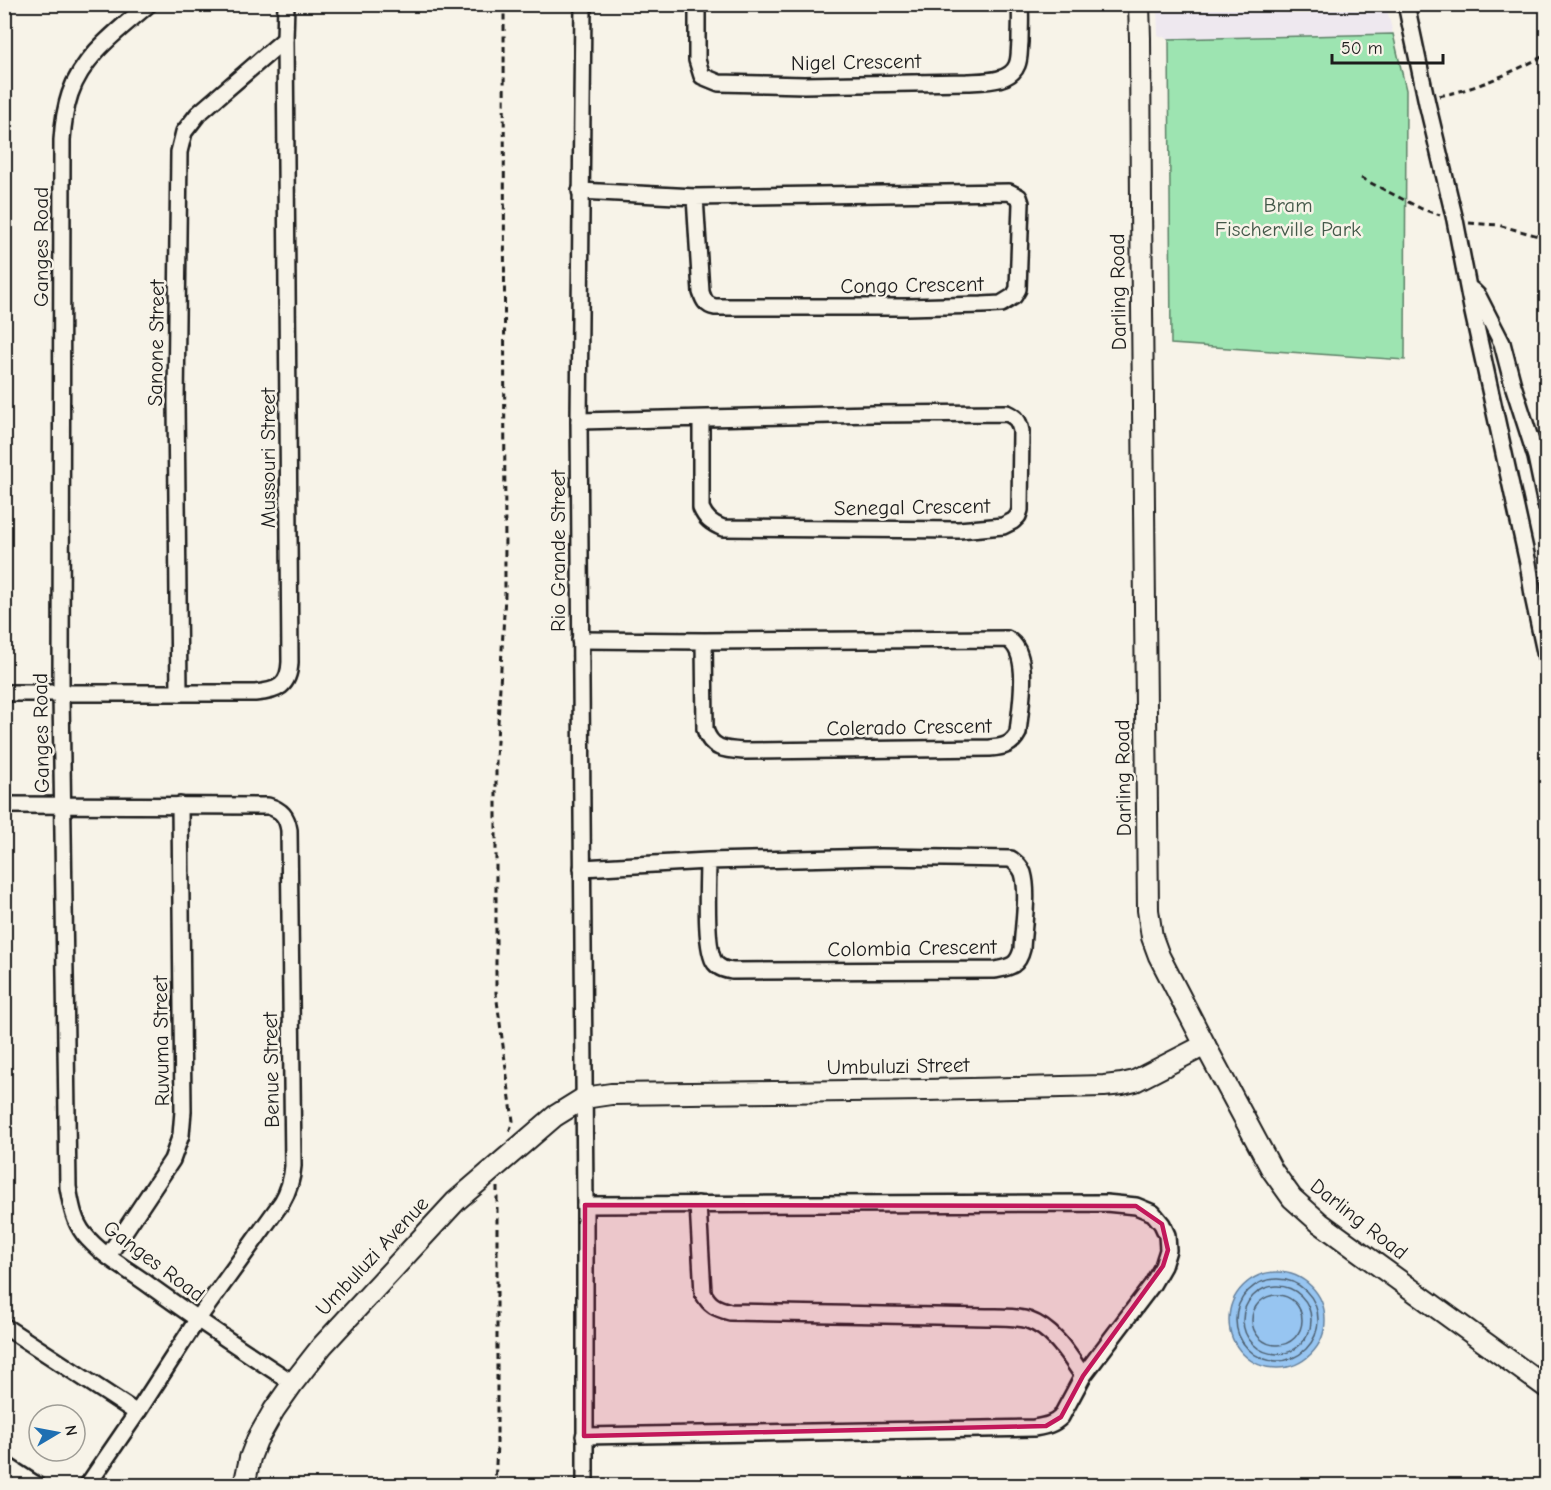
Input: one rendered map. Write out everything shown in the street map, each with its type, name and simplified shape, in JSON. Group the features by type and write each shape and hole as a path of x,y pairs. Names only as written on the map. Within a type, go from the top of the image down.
{"street":[{"name":"Ganges Road","path":"149,4 104,44 83,67 70,92 63,123 61,693 68,1186 75,1219 83,1233 108,1256 197,1320 293,1383"},
{"name":"Mussouri Street","path":"4,693 255,693 282,686 288,679 290,670 286,4"},
{"name":"Rio Grande Street","path":"583,4 579,421 585,1485"},
{"name":"Nigel Crescent","path":"697,4 697,60 702,76 719,83 804,85 967,82 990,81 1005,77 1017,66 1020,4"},
{"name":"Darling Road","path":"1138,4 1149,925 1159,956 1205,1045 1272,1170 1292,1198 1320,1224 1546,1387"},
{"path":"1406,4 1455,220 1546,657"},
{"name":"Sanone Street","path":"179,693 176,403 181,140 184,132 198,114 285,39"},
{"name":"Congo Crescent","path":"580,191 694,197 1009,192 1019,197 1021,203 1018,289 1014,296 1001,304 907,307 716,307 704,300 701,292 694,197"},
{"path":"1468,285 1478,296 1502,343 1536,457 1546,505"},
{"name":"Senegal Crescent","path":"579,421 1007,413 1014,416 1021,431 1020,510 1018,516 1003,526 959,530 723,528 712,524 705,518 701,508 701,419"},
{"name":"Colerado Crescent","path":"580,640 1007,639 1017,648 1023,670 1018,733 1007,745 990,748 745,751 721,748 711,742 705,729 704,641"},
{"name":"Benue Street","path":"4,805 268,806 282,812 289,830 293,1166 289,1190 197,1320 87,1485"},
{"name":"Ruvuma Street","path":"108,1256 172,1160 181,1135 183,1112 180,805"},
{"name":"Colombia Crescent","path":"582,867 708,861 880,857 1011,859 1017,863 1022,872 1026,888 1021,956 1013,965 995,970 732,971 722,969 714,962 709,945 708,861"},
{"name":"Umbuluzi Street","path":"584,1098 611,1094 1104,1086 1135,1081 1205,1045"},
{"name":"Umbuluzi Avenue","path":"244,1485 257,1440 274,1410 322,1346 456,1201 555,1116 584,1098"},
{"path":"584,1436 1046,1426 1061,1417 1083,1376 1152,1285 1163,1266 1168,1250 1167,1236 1162,1224 1153,1213 1136,1206 1106,1203 585,1205"},
{"path":"698,1204 704,1293 708,1301 716,1308 730,1312 986,1317 1027,1320 1043,1327 1055,1338 1083,1376"},
{"path":"4,1326 137,1413"},
{"path":"4,1464 38,1485"}],"path":[{"path":"504,4 505,594 496,759 496,993 513,1121 509,1132"},
{"path":"1426,98 1452,94 1504,75 1546,55"},
{"path":"495,1485 497,1165"}],"highlighted area":[{"path":"585,1205 1136,1206 1162,1224 1168,1250 1163,1266 1083,1376 1061,1417 1046,1426 584,1436"}],"shaded area":[{"path":"1157,5 1386,5 1393,34 1169,39 1158,35"}],"green space":[{"name":"Bram Fischerville Park","path":"1393,34 1406,90 1405,360 1171,344 1169,39"}],"water":[{"path":"1277,1272 1295,1276 1311,1286 1321,1302 1325,1320 1321,1338 1311,1354 1295,1364 1277,1368 1259,1364 1243,1354 1233,1338 1229,1320 1233,1302 1243,1286 1259,1276"}]}
